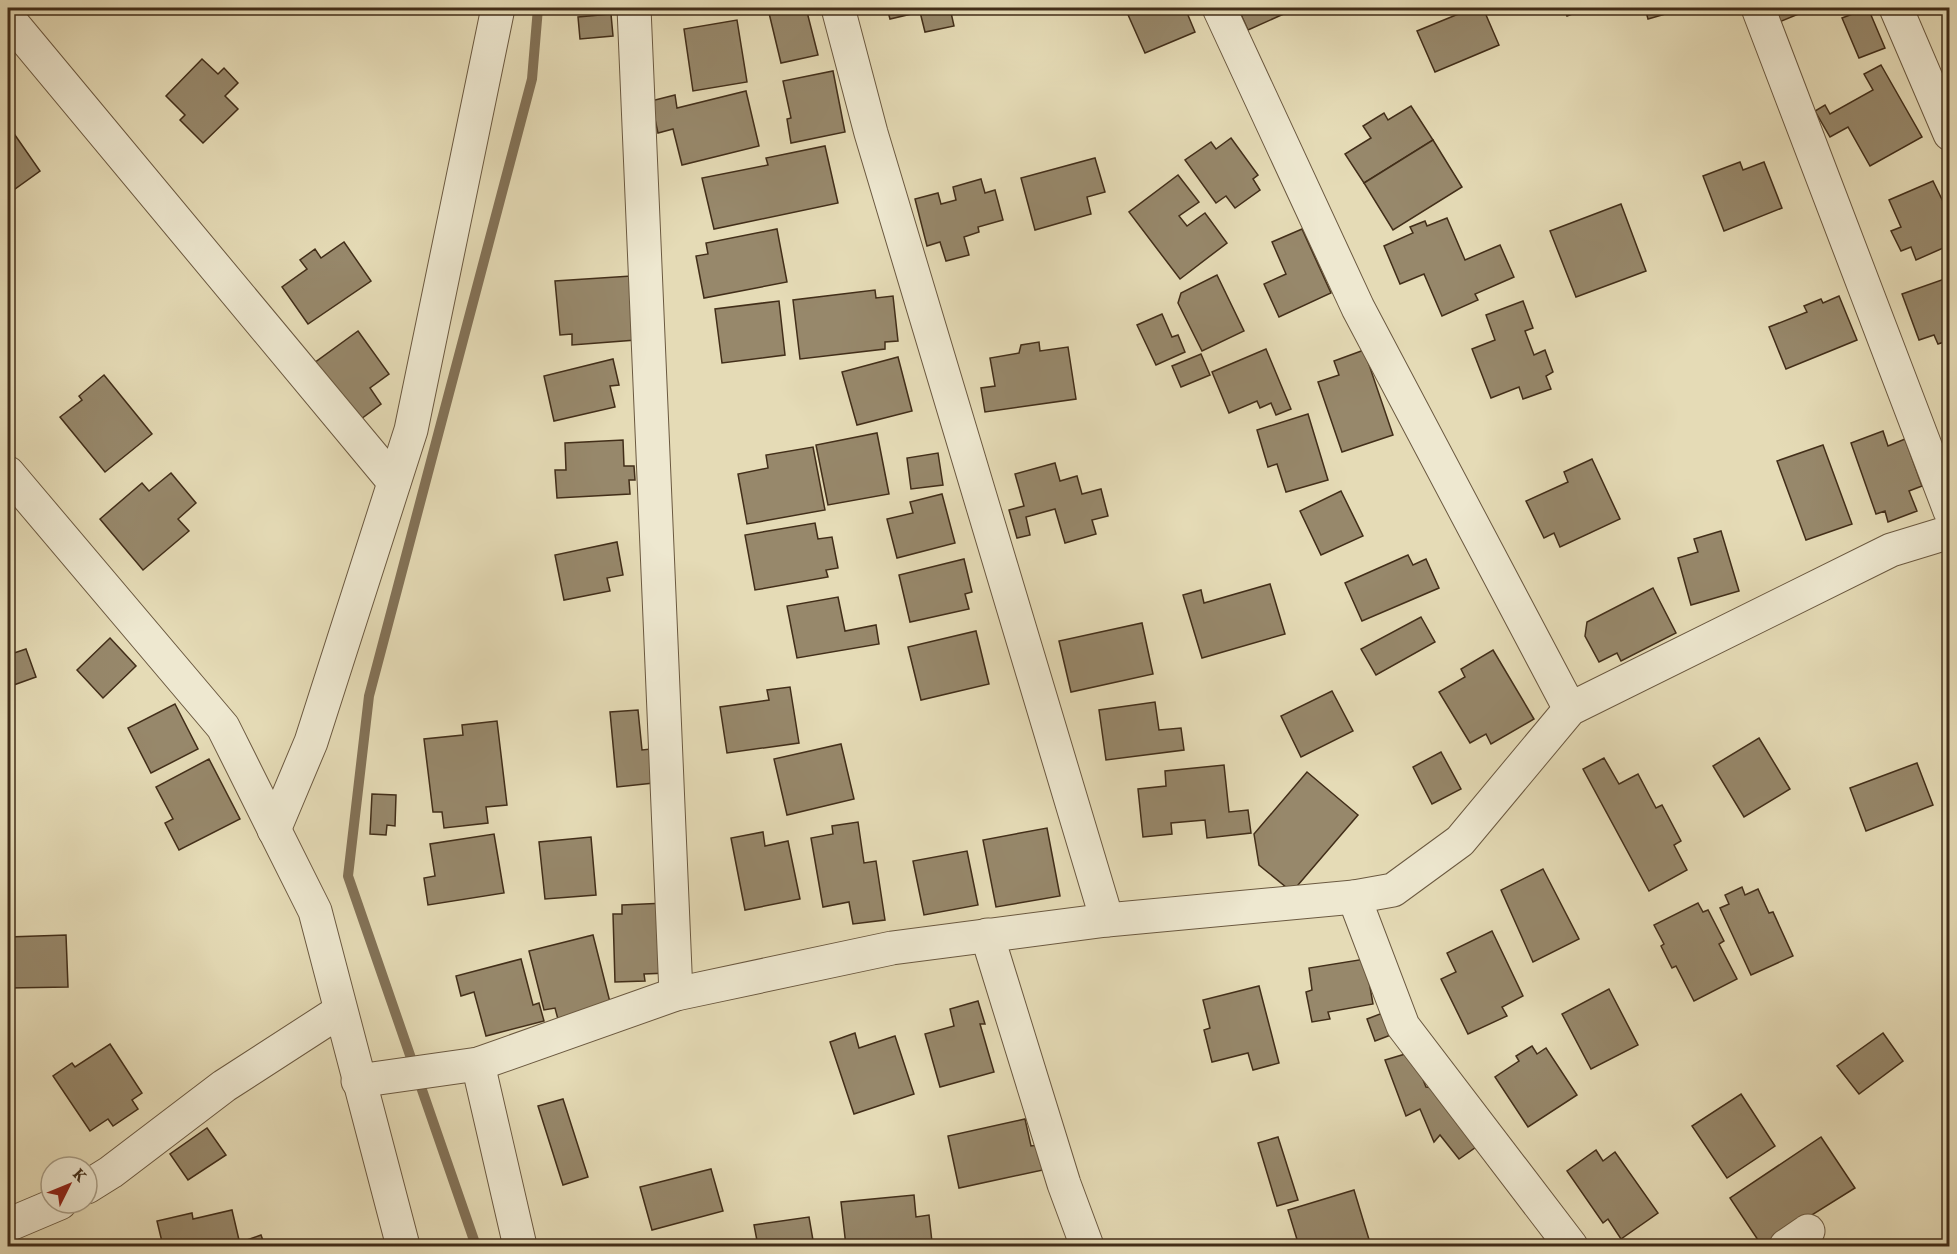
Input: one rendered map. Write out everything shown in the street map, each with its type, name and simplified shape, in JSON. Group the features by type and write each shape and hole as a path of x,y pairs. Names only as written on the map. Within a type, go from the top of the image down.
{"street":[{"path":"274,830 311,742 411,430 498,8"},
{"path":"634,8 676,994"},
{"path":"838,8 871,134 1107,920"},
{"path":"1219,8 1358,308 1570,709"},
{"path":"1758,8 1950,511"},
{"path":"1896,8 1950,134"},
{"path":"8,18 394,482"},
{"path":"8,473 223,727 315,911 340,1011 366,1079 403,1246"},
{"path":"366,1079 465,1066 676,994 892,948 1107,920 1353,897 1393,890 1460,841 1570,709 1891,550 1950,532"},
{"path":"1353,897 1403,1026 1571,1246"},
{"path":"987,935 1064,1184 1087,1246"},
{"path":"99,1180 224,1086 340,1011"},
{"path":"465,1066 520,1246"},
{"path":"8,1226 39,1212"}],"building":[{"path":"792,8 806,8 818,55 781,63 769,13"},
{"path":"887,8 950,8 954,26 925,32 920,12 890,19"},
{"path":"1125,8 1185,8 1195,32 1145,53"},
{"path":"1238,8 1297,8 1248,30"},
{"path":"1473,8 1483,8 1499,45 1435,72 1417,31"},
{"path":"1564,8 1588,8 1567,16"},
{"path":"1645,8 1682,8 1683,9 1648,19"},
{"path":"1764,8 1813,8 1772,25"},
{"path":"1868,8 1885,48 1859,58 1842,18"},
{"path":"611,14 613,36 580,39 578,17"},
{"path":"737,20 747,82 693,91 684,29"},
{"path":"202,59 218,74 224,68 238,83 225,96 238,109 203,143 180,120 185,115 166,96"},
{"path":"1881,65 1922,137 1870,166 1848,127 1830,137 1815,111 1825,105 1830,114 1873,90 1864,74"},
{"path":"833,71 845,132 791,143 787,119 791,118 783,81"},
{"path":"746,91 759,146 682,165 673,129 658,133 651,101 675,95 677,108"},
{"path":"1411,106 1433,140 1364,183 1345,154 1371,138 1363,126 1384,113 1388,120"},
{"path":"8,125 40,171 8,194"},
{"path":"1231,138 1258,175 1253,179 1260,190 1235,208 1226,196 1216,203 1185,160 1211,142 1216,149"},
{"path":"1433,140 1462,187 1393,230 1364,183"},
{"path":"825,146 838,203 714,229 702,178 768,165 766,158"},
{"path":"1095,158 1105,192 1087,197 1091,214 1035,230 1021,178"},
{"path":"1740,162 1743,170 1764,162 1782,208 1724,231 1703,176"},
{"path":"1178,175 1199,202 1179,216 1187,226 1205,213 1227,243 1180,279 1129,212"},
{"path":"981,179 985,193 995,190 1003,220 978,227 979,232 964,237 969,255 946,261 940,242 927,246 915,199 938,193 941,204 956,200 953,187"},
{"path":"1933,181 1950,216 1950,245 1916,260 1911,247 1901,251 1891,231 1901,227 1889,200"},
{"path":"1621,204 1646,271 1576,297 1550,231"},
{"path":"1447,218 1465,260 1500,245 1514,277 1475,294 1478,300 1442,316 1424,274 1400,284 1384,246 1413,233 1410,227 1425,221 1427,226"},
{"path":"777,229 787,282 704,298 696,256 708,254 706,243"},
{"path":"1302,229 1331,293 1279,317 1264,284 1286,274 1272,242"},
{"path":"344,242 371,281 308,324 282,287 307,269 300,260 315,249 321,258"},
{"path":"1217,275 1244,331 1202,351 1178,303 1181,293"},
{"path":"631,276 636,340 572,345 572,334 560,335 555,281"},
{"path":"1950,277 1950,340 1938,344 1934,335 1919,340 1902,294"},
{"path":"875,290 876,298 893,296 898,341 885,342 885,349 800,359 793,300"},
{"path":"1839,296 1857,340 1786,369 1769,327 1807,312 1804,306 1821,299 1823,303"},
{"path":"779,301 785,355 722,363 715,309"},
{"path":"1523,301 1533,328 1525,331 1534,355 1545,350 1553,372 1546,376 1551,389 1523,399 1519,387 1491,398 1472,349 1495,340 1486,315"},
{"path":"1162,314 1172,337 1178,335 1185,352 1156,365 1137,325"},
{"path":"358,331 389,374 370,388 381,404 361,419 341,393 334,398 310,366"},
{"path":"1039,342 1040,351 1068,347 1076,399 985,412 981,388 995,386 990,358 1019,353 1021,345"},
{"path":"1266,349 1291,409 1276,415 1271,403 1260,408 1257,401 1229,413 1212,372"},
{"path":"1364,350 1393,435 1342,452 1318,382 1339,375 1334,361"},
{"path":"1201,354 1210,375 1181,387 1172,366"},
{"path":"898,357 912,411 857,425 842,372"},
{"path":"613,359 619,385 610,386 615,407 554,421 544,376"},
{"path":"104,375 152,434 105,472 60,417 82,400 79,396"},
{"path":"1308,414 1328,480 1286,492 1277,464 1268,467 1257,430"},
{"path":"1883,431 1888,446 1905,439 1922,486 1909,491 1917,511 1888,522 1885,511 1876,514 1851,443"},
{"path":"877,433 889,494 828,505 816,445"},
{"path":"623,440 624,466 634,466 635,480 629,480 630,494 557,498 555,470 566,470 565,443"},
{"path":"1823,445 1852,524 1806,540 1777,461"},
{"path":"813,447 825,510 747,524 738,474 768,468 766,455"},
{"path":"938,453 943,485 911,489 907,458"},
{"path":"1592,459 1620,519 1560,547 1554,533 1544,538 1526,501 1568,482 1564,472"},
{"path":"1055,463 1060,481 1077,476 1082,494 1101,489 1108,516 1092,520 1096,534 1065,543 1055,509 1026,517 1030,535 1017,538 1009,510 1024,506 1015,474"},
{"path":"171,473 196,503 178,519 189,531 143,570 100,519 142,483 149,491"},
{"path":"1341,491 1363,536 1321,555 1300,511"},
{"path":"942,494 955,543 897,558 887,519 913,513 910,502"},
{"path":"815,523 818,539 832,537 838,568 826,570 828,577 755,590 745,535"},
{"path":"1721,531 1739,591 1691,605 1678,558 1698,552 1694,539"},
{"path":"617,542 623,575 607,578 610,591 564,600 555,555"},
{"path":"1408,555 1413,565 1426,559 1439,588 1362,621 1345,583"},
{"path":"964,559 972,592 965,594 969,609 910,622 899,575"},
{"path":"1270,584 1285,634 1202,658 1183,595 1201,590 1204,603"},
{"path":"1653,588 1676,633 1621,661 1617,653 1599,662 1585,636 1587,622"},
{"path":"838,597 845,631 876,625 879,644 797,658 787,606"},
{"path":"1421,617 1435,642 1376,675 1361,649"},
{"path":"1142,623 1153,674 1071,692 1059,641"},
{"path":"976,631 989,684 921,700 908,647"},
{"path":"110,638 136,666 103,698 77,670"},
{"path":"26,649 36,677 11,686 8,676 8,655"},
{"path":"1493,650 1534,719 1491,744 1486,734 1470,743 1439,692 1465,677 1461,669"},
{"path":"790,687 799,743 727,753 720,707 769,700 767,690"},
{"path":"1332,691 1353,731 1301,757 1281,716"},
{"path":"1155,702 1159,730 1181,728 1184,750 1106,760 1099,710"},
{"path":"175,704 198,749 151,773 128,728"},
{"path":"638,710 642,750 660,748 663,782 617,787 610,712"},
{"path":"497,721 507,805 486,807 488,823 444,828 442,812 433,812 424,739 463,735 462,725"},
{"path":"1759,738 1790,789 1744,817 1713,766"},
{"path":"841,744 854,799 787,815 774,759"},
{"path":"1441,752 1461,789 1432,804 1413,767"},
{"path":"1604,758 1619,784 1638,774 1656,808 1662,805 1681,841 1674,845 1687,870 1649,891 1583,769"},
{"path":"209,759 240,819 179,850 165,823 173,819 156,787"},
{"path":"1917,763 1933,805 1866,831 1850,788"},
{"path":"1224,765 1229,812 1248,810 1251,833 1207,838 1205,820 1171,823 1172,834 1143,837 1138,789 1166,786 1165,771"},
{"path":"1307,772 1358,815 1292,892 1259,865 1254,834"},
{"path":"372,794 396,795 395,826 387,825 386,835 370,834"},
{"path":"858,822 864,863 876,861 885,920 853,924 849,902 823,907 811,838 833,834 832,826"},
{"path":"1047,828 1060,896 996,907 983,840"},
{"path":"763,832 765,846 788,841 800,899 745,910 731,838"},
{"path":"494,834 504,893 428,905 424,878 435,876 430,844"},
{"path":"591,837 596,895 545,899 539,842"},
{"path":"967,851 978,905 924,915 913,861"},
{"path":"1543,869 1579,939 1533,962 1501,890"},
{"path":"1742,887 1745,895 1758,889 1769,913 1773,912 1793,956 1751,975 1720,908 1729,904 1725,895"},
{"path":"666,903 668,973 644,974 645,981 615,982 613,914 622,914 622,905"},
{"path":"1698,903 1703,912 1708,910 1724,941 1719,944 1737,979 1694,1001 1676,966 1672,968 1661,946 1664,944 1654,925"},
{"path":"1492,931 1523,996 1502,1007 1507,1016 1468,1034 1441,979 1456,972 1447,953"},
{"path":"66,935 68,987 9,988 8,937"},
{"path":"593,935 612,1010 559,1023 555,1008 544,1010 529,951"},
{"path":"521,959 533,1005 539,1003 544,1021 486,1036 474,992 461,996 456,976"},
{"path":"1365,959 1373,1004 1328,1012 1330,1019 1312,1022 1306,992 1312,990 1309,968"},
{"path":"1259,986 1279,1063 1253,1070 1248,1053 1212,1062 1204,1030 1210,1028 1203,1000"},
{"path":"1609,989 1638,1045 1591,1069 1562,1014"},
{"path":"978,1001 985,1024 980,1024 994,1072 940,1087 925,1034 954,1026 950,1009"},
{"path":"1388,1011 1396,1033 1375,1041 1367,1019"},
{"path":"855,1033 859,1048 895,1036 914,1094 854,1114 830,1042"},
{"path":"1883,1033 1903,1061 1859,1094 1837,1066"},
{"path":"110,1044 142,1093 132,1100 138,1109 113,1126 108,1119 90,1131 53,1076 72,1063 75,1067"},
{"path":"1532,1046 1537,1054 1546,1048 1577,1095 1528,1127 1495,1077 1519,1061 1516,1056"},
{"path":"1412,1052 1426,1087 1434,1088 1476,1147 1459,1159 1440,1135 1434,1142 1420,1109 1406,1116 1385,1060"},
{"path":"1741,1094 1775,1146 1727,1178 1692,1126"},
{"path":"563,1099 588,1177 563,1185 538,1106"},
{"path":"1025,1119 1031,1146 1038,1145 1043,1170 959,1188 948,1136"},
{"path":"207,1128 226,1155 188,1180 170,1154"},
{"path":"1278,1137 1298,1200 1277,1206 1258,1143"},
{"path":"1821,1137 1855,1188 1762,1246 1730,1198"},
{"path":"1596,1150 1603,1161 1615,1152 1658,1213 1621,1239 1608,1219 1603,1223 1567,1171"},
{"path":"711,1169 723,1211 652,1230 640,1187"},
{"path":"1354,1190 1371,1246 1299,1246 1288,1210"},
{"path":"914,1195 916,1217 929,1215 932,1242 846,1246 841,1202"},
{"path":"232,1210 239,1240 212,1246 163,1246 157,1221 192,1213 193,1219"},
{"path":"809,1217 814,1246 758,1246 754,1225"},
{"path":"261,1235 265,1246 246,1246 244,1241"}],"waterway":[{"path":"476,1246 348,876 369,696 532,79 538,8"}]}
